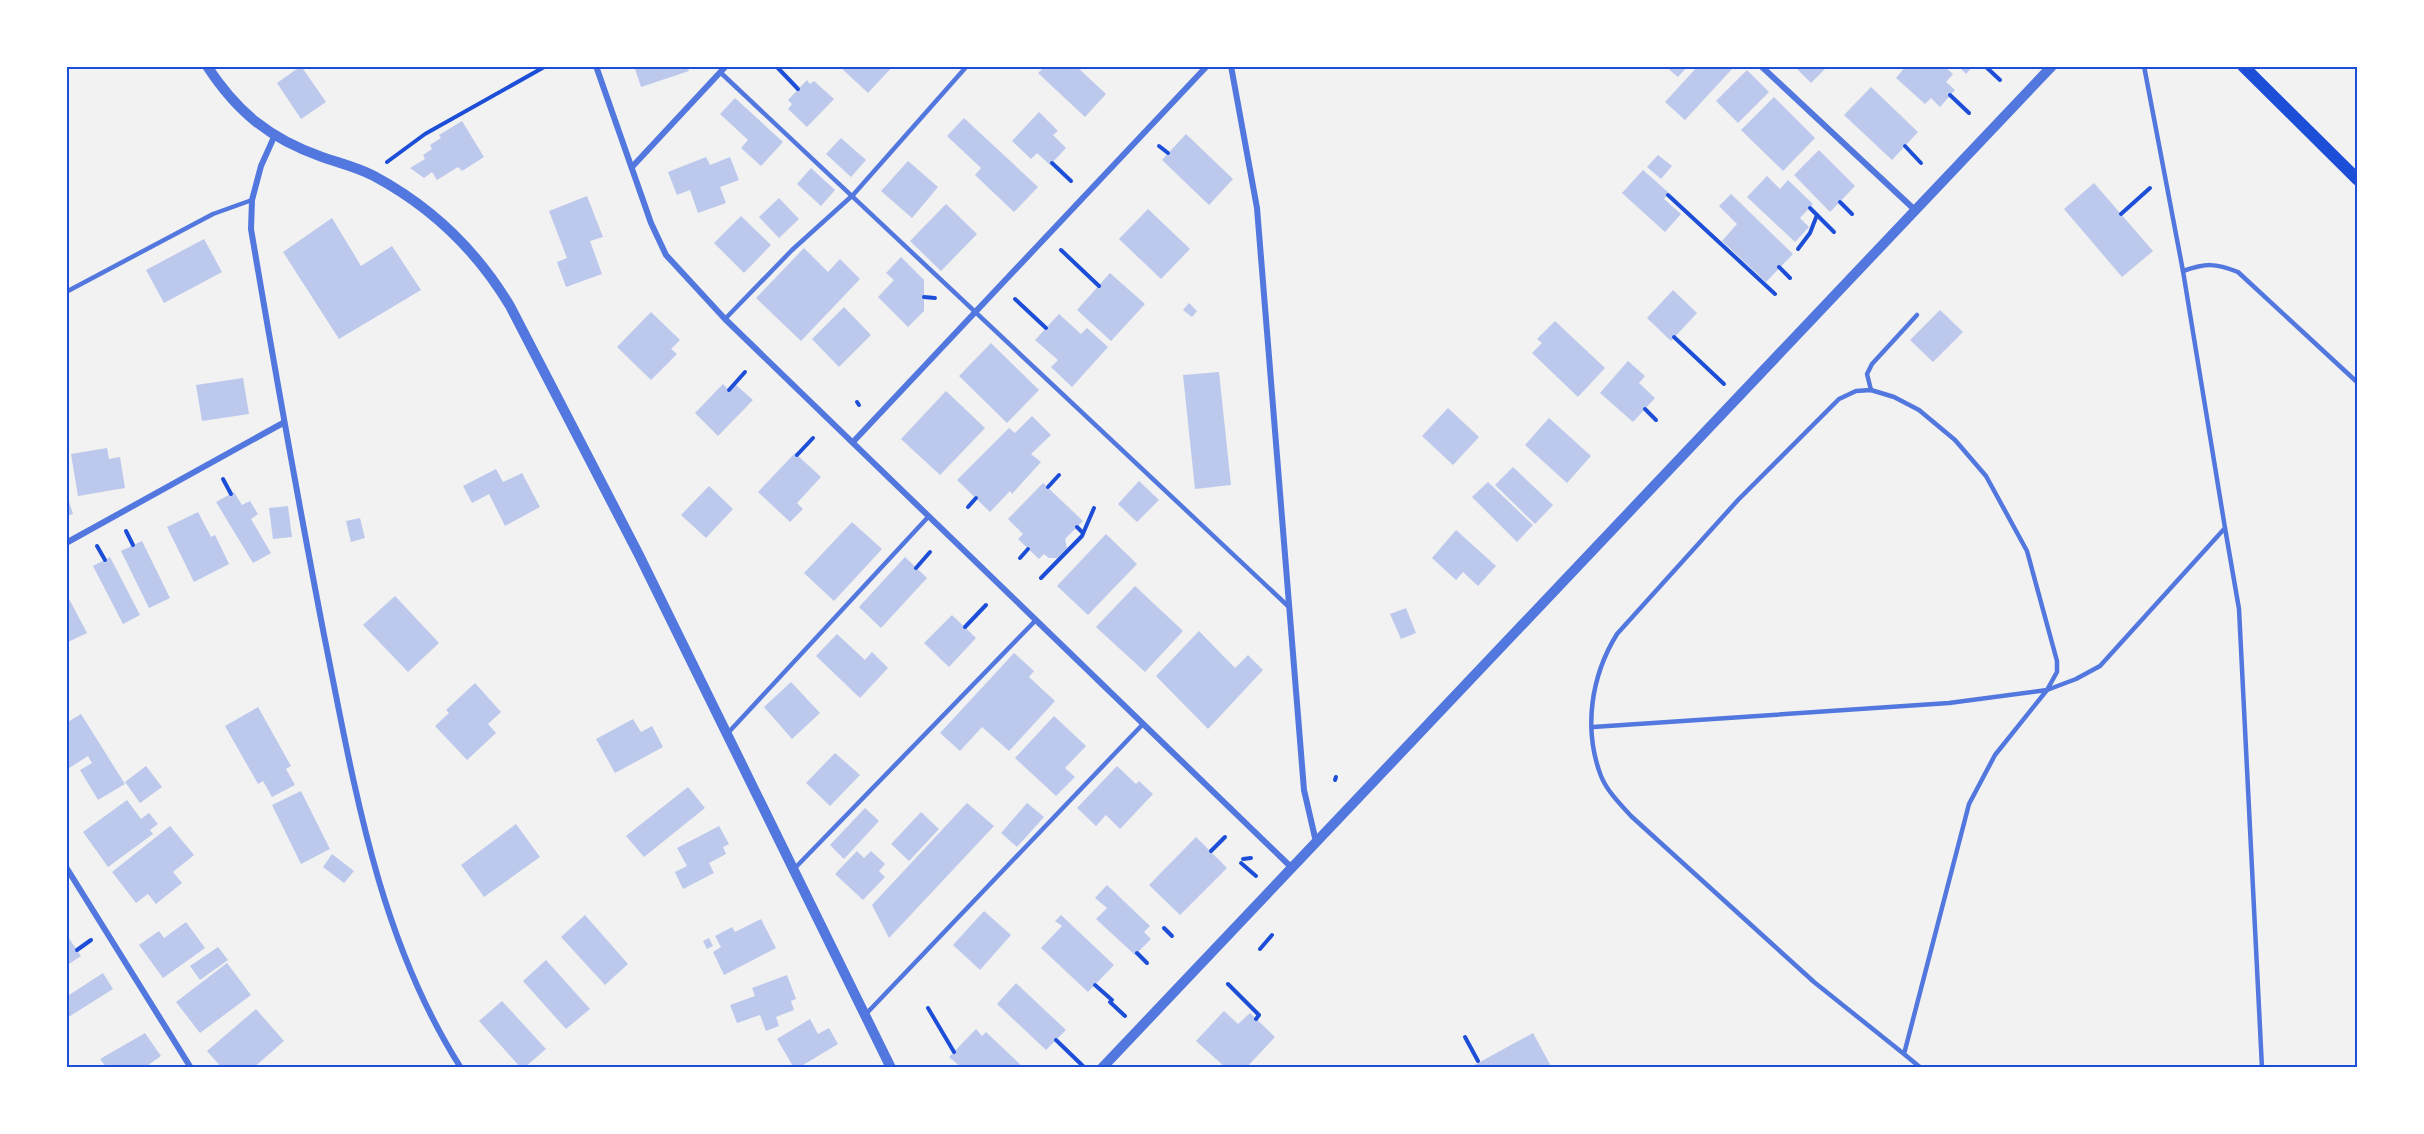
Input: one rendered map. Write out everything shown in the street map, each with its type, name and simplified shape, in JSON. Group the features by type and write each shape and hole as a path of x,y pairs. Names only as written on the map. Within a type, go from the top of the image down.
{"main road":[{"path":"2243,66 2358,180"}],"street":[{"path":"207,66 230,97 250,118 274,137 371,174 396,188 450,230 496,281 604,486 891,1068"},
{"path":"596,66 651,222 666,255 725,320 1292,868"},
{"path":"632,167 726,66"},
{"path":"853,442 1207,66"},
{"path":"1231,66 1257,208 1304,790 1316,842"},
{"path":"1761,66 1915,210"},
{"path":"1101,1068 2052,66"},
{"path":"274,137 261,166 252,200 251,230 283,423 355,790 392,927 441,1036 461,1068"},
{"path":"66,543 283,423"},
{"path":"66,867 191,1068"}],"lane":[{"path":"725,320 792,250 853,195 967,66"},
{"path":"2144,66 2183,271 2239,609 2262,1068"},
{"path":"720,72 1289,607"},
{"path":"66,292 213,213 252,200"},
{"path":"2183,271 2201,264 2220,265 2238,272 2358,383"},
{"path":"1871,390 1868,386 1867,374 1872,364 1917,315"},
{"path":"1904,1054 1969,804 1995,755 2047,690 2058,667 2053,639 2026,551 1986,476 1955,440 1919,410 1894,397 1871,390 1856,391 1839,399 1738,500 1617,634 1605,652 1597,672 1592,699 1593,727 1595,754 1602,777 1614,797 1631,816 1814,982 1921,1068"},
{"path":"727,735 929,516"},
{"path":"1593,727 1949,703 2047,690 2076,679 2100,666 2225,528"},
{"path":"793,870 1036,620"},
{"path":"865,1016 1143,724"}],"path":[{"path":"388,160 425,134 546,66"},
{"path":"776,66 798,89"},
{"path":"1985,66 2000,80"},
{"path":"1950,95 1969,113"},
{"path":"1160,146 1168,153"},
{"path":"1905,146 1921,163"},
{"path":"1052,163 1071,181"},
{"path":"2121,214 2151,187"},
{"path":"1668,195 1775,294"},
{"path":"1840,202 1852,214"},
{"path":"1810,208 1834,232"},
{"path":"1798,249 1810,233 1817,215"},
{"path":"1061,250 1099,286"},
{"path":"1779,267 1790,278"},
{"path":"924,297 932,297"},
{"path":"1015,299 1046,328"},
{"path":"1674,337 1713,373"},
{"path":"729,390 745,372"},
{"path":"1645,410 1656,420"},
{"path":"797,455 813,438"},
{"path":"1048,488 1059,475"},
{"path":"223,479 231,494"},
{"path":"968,507 976,498"},
{"path":"1041,578 1083,533 1094,508"},
{"path":"1077,527 1083,533"},
{"path":"126,531 133,545"},
{"path":"97,546 105,560"},
{"path":"1020,558 1028,549"},
{"path":"916,568 930,552"},
{"path":"965,627 986,605"},
{"path":"1210,851 1225,837"},
{"path":"1249,870 1242,861 1251,858"},
{"path":"1164,928 1172,936"},
{"path":"1260,949 1272,935"},
{"path":"77,950 97,936"},
{"path":"1137,953 1147,963"},
{"path":"1228,984 1259,1015 1256,1019"},
{"path":"1095,985 1118,1009"},
{"path":"928,1008 954,1052"},
{"path":"1465,1037 1478,1061"},
{"path":"1056,1040 1085,1068"}],"building":[{"path":"301,66 326,102 301,119 277,83"},
{"path":"634,66 687,66 689,71 641,87"},
{"path":"839,66 893,66 868,93"},
{"path":"1045,66 1076,66 1106,94 1085,117 1038,73"},
{"path":"1665,66 1688,66 1678,77"},
{"path":"1698,66 1728,66 1732,69 1685,120 1665,102"},
{"path":"1794,66 1828,66 1811,83"},
{"path":"1906,66 1944,66 1953,74 1946,82 1955,90 1940,107 1931,98 1925,104 1896,78"},
{"path":"1958,66 1973,66 1966,74"},
{"path":"1747,70 1769,92 1738,123 1716,101"},
{"path":"807,80 810,84 814,81 834,99 807,127 788,109 792,104 788,100"},
{"path":"1871,87 1918,132 1892,160 1844,115"},
{"path":"1774,97 1815,138 1783,171 1741,130"},
{"path":"735,98 783,142 761,166 741,148 748,140 720,114"},
{"path":"1039,112 1058,131 1053,135 1066,148 1050,165 1037,153 1031,159 1012,141"},
{"path":"964,118 1038,187 1014,212 975,175 981,168 947,136"},
{"path":"462,121 484,157 462,171 458,167 437,180 432,172 424,178 410,168 425,159 423,155 432,149 430,145 441,138 439,135"},
{"path":"1186,134 1233,179 1209,205 1162,160"},
{"path":"841,138 866,160 851,177 826,154"},
{"path":"1819,150 1855,186 1830,212 1794,175"},
{"path":"1658,155 1672,166 1661,179 1647,167"},
{"path":"706,157 710,165 730,157 739,180 720,187 726,203 698,213 690,190 677,195 668,172"},
{"path":"908,161 938,187 912,218 881,191"},
{"path":"811,168 835,190 821,206 797,184"},
{"path":"1643,170 1669,193 1664,199 1681,214 1665,232 1622,193"},
{"path":"1767,176 1780,189 1788,180 1813,204 1800,218 1809,227 1795,242 1747,197"},
{"path":"2094,183 2153,251 2122,277 2064,209"},
{"path":"1731,194 1793,254 1766,282 1722,241 1737,224 1719,206"},
{"path":"587,196 603,237 590,241 602,274 566,287 557,262 567,258 549,211"},
{"path":"779,198 799,219 779,238 759,217"},
{"path":"946,204 977,234 941,271 910,241"},
{"path":"1148,209 1190,249 1161,279 1119,239"},
{"path":"741,216 771,245 744,273 714,243"},
{"path":"332,218 361,266 392,246 421,290 339,339 283,252"},
{"path":"204,239 222,272 164,303 146,270"},
{"path":"804,248 828,272 840,259 860,279 801,341 756,298"},
{"path":"901,257 924,280 924,311 908,327 878,297 894,280 886,273"},
{"path":"1110,273 1145,304 1111,341 1077,310"},
{"path":"1673,290 1697,313 1671,341 1647,318"},
{"path":"1189,303 1197,311 1192,317 1183,310"},
{"path":"844,307 871,335 839,367 812,339"},
{"path":"1940,310 1963,332 1933,362 1910,340"},
{"path":"651,312 680,340 671,349 677,354 651,380 617,347"},
{"path":"1059,314 1081,334 1087,328 1108,347 1072,387 1051,367 1058,360 1035,340"},
{"path":"1555,321 1605,368 1578,397 1532,353 1542,343 1537,339"},
{"path":"991,343 1039,390 1007,423 959,376"},
{"path":"1628,361 1645,376 1639,383 1655,398 1633,422 1600,393"},
{"path":"1219,372 1231,485 1195,489 1183,375"},
{"path":"243,378 249,414 202,421 196,385"},
{"path":"723,384 730,391 736,385 753,400 718,436 695,413"},
{"path":"946,391 985,428 940,475 901,439"},
{"path":"1448,408 1479,437 1453,465 1422,436"},
{"path":"1032,416 1051,435 1031,454 1041,462 1012,494 1010,491 990,512 957,480 1009,428 1015,433"},
{"path":"1549,418 1591,456 1567,483 1525,445"},
{"path":"107,448 109,459 120,457 125,488 78,496 71,454"},
{"path":"795,453 821,477 797,503 803,509 790,522 758,492"},
{"path":"1513,467 1553,505 1535,524 1495,485"},
{"path":"496,469 503,482 522,473 540,507 505,526 489,494 472,503 463,486"},
{"path":"1139,481 1159,500 1137,522 1118,504"},
{"path":"1488,482 1533,525 1517,542 1472,497"},
{"path":"1043,483 1083,521 1065,539 1067,548 1057,558 1049,558 1044,554 1039,559 1018,539 1023,534 1008,519"},
{"path":"709,486 733,509 706,538 681,515"},
{"path":"66,492 73,514 66,516"},
{"path":"234,492 242,505 250,501 258,514 251,519 271,553 253,563 216,502"},
{"path":"288,506 292,537 273,539 269,508"},
{"path":"198,512 211,537 215,535 229,564 194,582 167,527"},
{"path":"360,518 365,538 351,542 346,521"},
{"path":"852,522 882,549 834,601 804,573"},
{"path":"1456,530 1496,566 1478,586 1463,572 1456,580 1432,558"},
{"path":"1106,534 1137,564 1088,615 1057,586"},
{"path":"142,541 170,598 149,608 121,551"},
{"path":"110,557 140,615 123,624 93,566"},
{"path":"905,557 927,578 881,628 859,607"},
{"path":"1135,586 1183,631 1145,672 1096,627"},
{"path":"66,593 87,633 66,643"},
{"path":"395,596 439,643 408,672 363,625"},
{"path":"1406,608 1416,633 1401,639 1390,614"},
{"path":"952,615 976,638 949,667 924,643"},
{"path":"1199,631 1235,668 1248,655 1263,670 1208,729 1156,676"},
{"path":"837,634 865,660 872,652 888,668 860,698 816,656"},
{"path":"1014,653 1034,671 1029,677 1055,701 1009,751 982,727 960,751 940,733"},
{"path":"791,682 820,713 792,739 764,707"},
{"path":"475,683 501,712 488,724 496,733 467,760 435,726 449,713 446,710"},
{"path":"258,707 291,766 286,769 295,785 272,797 263,781 258,784 225,726"},
{"path":"81,714 125,784 98,800 80,770 92,763 88,756 66,770 66,723"},
{"path":"1054,716 1086,746 1065,768 1075,777 1056,796 1015,758"},
{"path":"633,719 641,732 652,726 663,747 615,773 596,739"},
{"path":"835,753 860,775 830,806 806,783"},
{"path":"146,766 162,787 140,803 125,782"},
{"path":"1117,766 1136,784 1139,781 1153,794 1120,829 1106,815 1096,826 1077,808"},
{"path":"688,787 705,808 644,857 626,836"},
{"path":"301,791 330,849 301,864 272,805"},
{"path":"127,800 141,819 149,813 158,824 150,830 153,834 108,867 83,832"},
{"path":"967,803 994,826 889,938 872,905"},
{"path":"1027,803 1044,817 1017,847 1001,833"},
{"path":"865,808 879,821 844,859 830,845"},
{"path":"921,812 939,829 909,861 891,844"},
{"path":"516,824 540,857 484,897 461,865"},
{"path":"170,826 194,855 173,872 182,883 156,904 148,894 136,903 112,872"},
{"path":"719,826 729,844 723,847 726,854 709,863 714,873 683,889 675,872 687,866 677,848"},
{"path":"1196,837 1227,868 1180,915 1149,885"},
{"path":"857,851 864,858 871,851 885,864 879,871 885,877 863,900 835,874"},
{"path":"332,854 354,871 344,883 323,867"},
{"path":"1107,885 1150,926 1144,932 1151,939 1135,955 1096,919 1107,908 1095,898"},
{"path":"984,911 1011,935 980,970 953,945"},
{"path":"585,915 628,964 605,985 561,937"},
{"path":"1061,915 1114,965 1088,992 1041,948 1062,926 1055,921"},
{"path":"761,919 776,948 724,975 713,952 721,947 715,936 732,927 735,932"},
{"path":"186,922 205,948 163,978 139,945 159,931 164,938"},
{"path":"66,934 81,956 66,966"},
{"path":"709,938 713,946 707,949 703,941"},
{"path":"218,947 228,960 200,980 190,966"},
{"path":"546,960 590,1009 566,1029 523,981"},
{"path":"227,963 251,995 200,1033 176,1002"},
{"path":"103,973 113,989 67,1018 66,997"},
{"path":"787,975 796,999 791,1001 794,1010 776,1017 779,1026 766,1031 760,1015 737,1023 730,1005 755,996 752,988"},
{"path":"1016,983 1066,1030 1046,1050 997,1004"},
{"path":"502,1001 546,1049 524,1068 521,1068 479,1021"},
{"path":"256,1009 284,1041 253,1068 222,1068 207,1051"},
{"path":"1224,1011 1238,1024 1250,1013 1275,1037 1246,1068 1226,1068 1196,1041"},
{"path":"810,1019 818,1034 829,1028 838,1044 798,1068 794,1068 777,1039"},
{"path":"976,1029 982,1036 986,1032 1024,1068 962,1068 949,1057"},
{"path":"145,1033 161,1056 144,1068 107,1068 100,1059"},
{"path":"1533,1033 1552,1068 1469,1068"}]}
